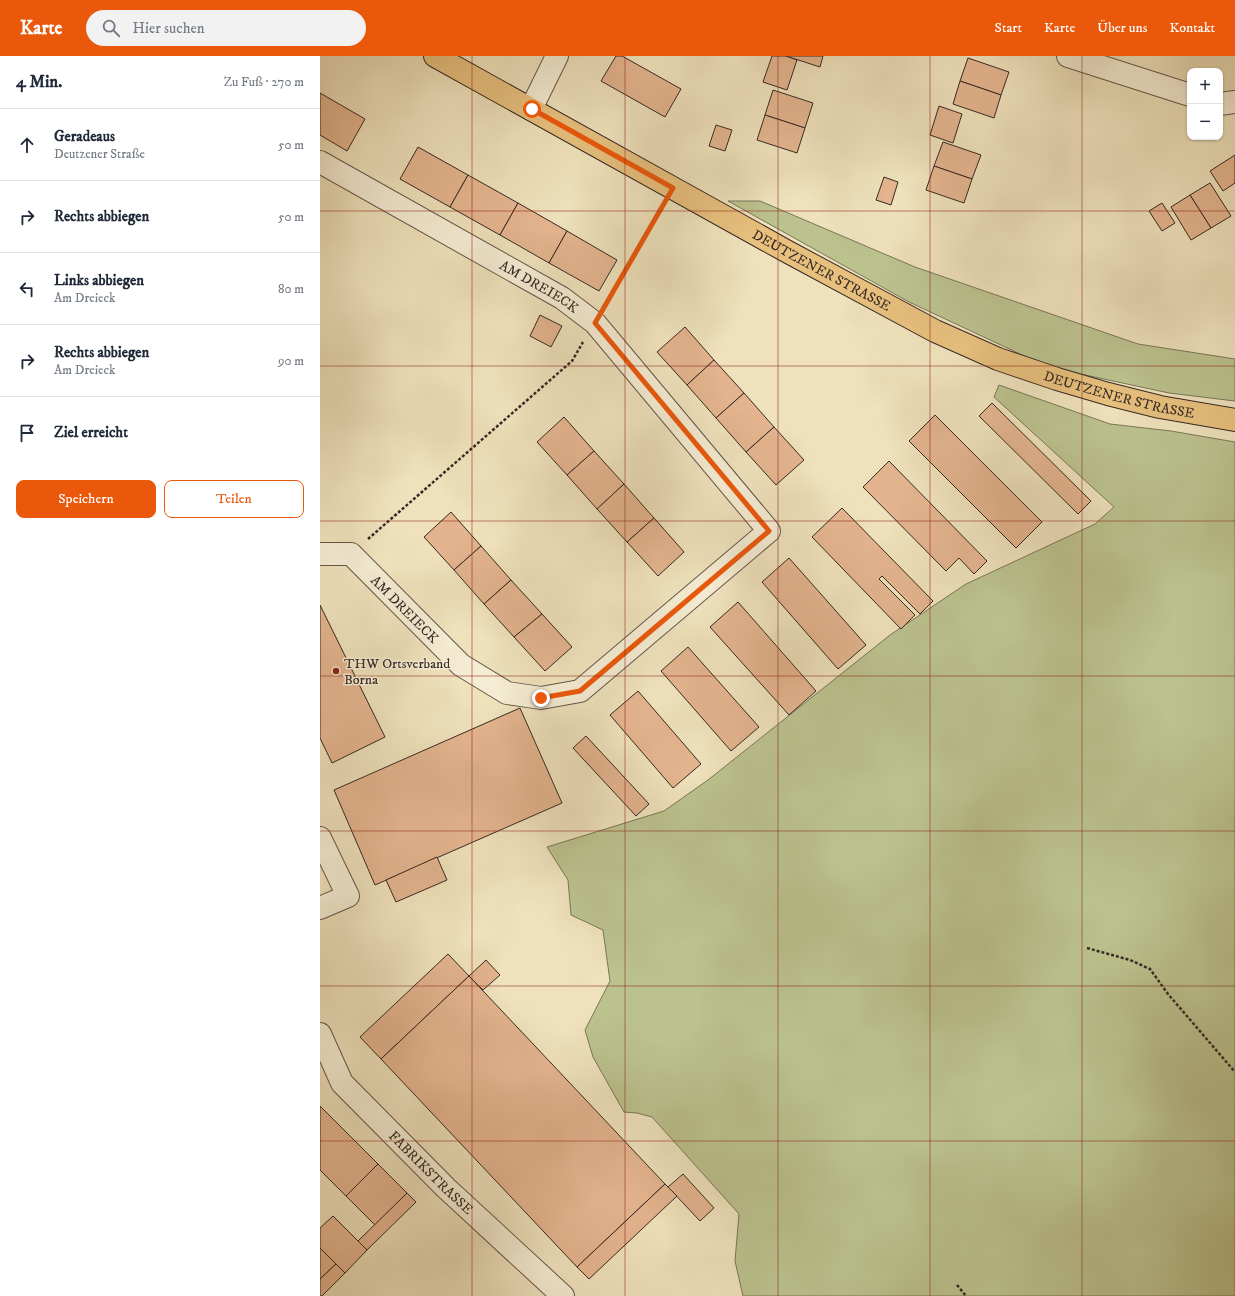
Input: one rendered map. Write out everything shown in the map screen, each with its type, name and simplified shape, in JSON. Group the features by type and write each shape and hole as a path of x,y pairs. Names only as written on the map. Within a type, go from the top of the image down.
{"main road":[{"name":"DEUTZENER STRASSE","path":"435,56 788,252 935,331 998,359 1057,379 1160,407 1235,420"}],"street":[{"path":"532,109 558,56"},
{"path":"1068,56 1187,94"},
{"path":"1223,104 1235,102"},
{"name":"AM DREIECK","path":"320,162 562,298 595,323 769,531 580,691 541,698 507,693 461,665 351,554"},
{"path":"320,554 351,554"},
{"path":"320,838 348,896 320,908"},
{"name":"FABRIKSTRASSE","path":"323,1046 342,1083 446,1188 563,1296"}],"path":[{"path":"351,554 572,362 673,188"},
{"path":"1087,948 1130,960 1150,969 1168,994 1235,1072"},
{"path":"957,1285 966,1296"}],"green space":[{"path":"728,201 760,201 915,267 1138,344 1235,359 1235,401 1169,393 1048,367 909,302"},
{"path":"999,385 1110,424 1171,431 1235,442 1235,1296 743,1296 735,1261 739,1214 652,1117 637,1113 624,1112 593,1057 585,1030 610,981 603,930 571,915 568,880 547,847 664,811 708,780 890,635 966,584 1095,524 1114,507 994,397"}],"building":[{"path":"616,56 622,56 681,89 665,117 601,81"},
{"path":"772,56 786,56 797,60 787,90 763,82"},
{"path":"786,56 823,56 820,67"},
{"path":"968,58 1009,72 1001,95 960,81"},
{"path":"960,81 1001,95 994,118 953,104"},
{"path":"773,90 813,103 805,128 765,115"},
{"path":"320,93 365,119 347,151 320,135"},
{"path":"939,106 962,114 953,143 930,135"},
{"path":"765,115 805,128 797,153 757,140"},
{"path":"716,125 732,130 725,151 709,146"},
{"path":"943,142 981,155 972,179 934,166"},
{"path":"418,147 468,175 450,207 400,179"},
{"path":"1235,155 1235,183 1223,191 1210,171"},
{"path":"934,166 972,179 964,203 926,190"},
{"path":"468,175 518,203 500,235 450,207"},
{"path":"884,177 898,182 891,205 876,200"},
{"path":"1210,183 1231,216 1211,228 1190,195"},
{"path":"1190,195 1211,228 1191,240 1171,207"},
{"path":"518,203 567,231 549,263 500,235"},
{"path":"1162,203 1175,223 1162,231 1149,211"},
{"path":"567,231 617,260 599,291 549,263"},
{"path":"540,315 562,326 551,347 530,336"},
{"path":"685,327 714,360 687,385 657,352"},
{"path":"714,360 744,393 716,418 687,385"},
{"path":"744,393 774,427 746,452 716,418"},
{"path":"992,403 1091,501 1078,514 979,416"},
{"path":"935,415 1042,522 1016,548 909,441"},
{"path":"564,417 594,451 567,475 537,442"},
{"path":"774,427 804,460 776,485 746,452"},
{"path":"594,451 624,484 597,509 567,475"},
{"path":"889,461 987,561 974,574 959,558 946,571 863,487"},
{"path":"624,484 654,518 627,542 597,509"},
{"path":"842,508 933,601 920,614 882,576 879,579 915,615 901,629 812,537"},
{"path":"451,512 481,546 454,570 424,537"},
{"path":"654,518 684,552 658,576 627,542"},
{"path":"481,546 511,580 484,604 454,570"},
{"path":"789,558 866,645 838,669 762,582"},
{"path":"511,580 542,614 514,637 484,604"},
{"path":"738,602 816,691 789,715 710,627"},
{"name":"THW Ortsverband Borna","path":"320,605 385,737 332,763 320,738"},
{"path":"542,614 572,647 545,671 514,637"},
{"path":"688,647 759,727 731,751 661,671"},
{"path":"638,691 701,764 673,788 610,715"},
{"path":"520,708 562,803 375,885 334,790"},
{"path":"586,736 649,804 636,816 573,748"},
{"path":"437,857 447,880 396,902 386,880"},
{"path":"448,954 469,976 381,1059 360,1037"},
{"path":"486,960 500,975 483,990 469,976"},
{"path":"469,976 665,1184 577,1267 381,1059"},
{"path":"320,1106 378,1164 346,1196 320,1170"},
{"path":"378,1164 407,1193 375,1225 346,1196"},
{"path":"683,1174 714,1208 700,1221 668,1187"},
{"path":"665,1184 677,1196 589,1279 577,1267"},
{"path":"407,1193 416,1202 367,1250 358,1241"},
{"path":"333,1216 367,1250 345,1273 320,1248 320,1228"},
{"path":"320,1248 336,1264 320,1279"},
{"path":"336,1264 345,1273 322,1296 320,1296 320,1279"}],"place":[{"name":"THW Ortsverband Borna","path":"336,671"}],"route":[{"path":"532,109 673,188 595,323 769,531 580,691 541,698"}]}
